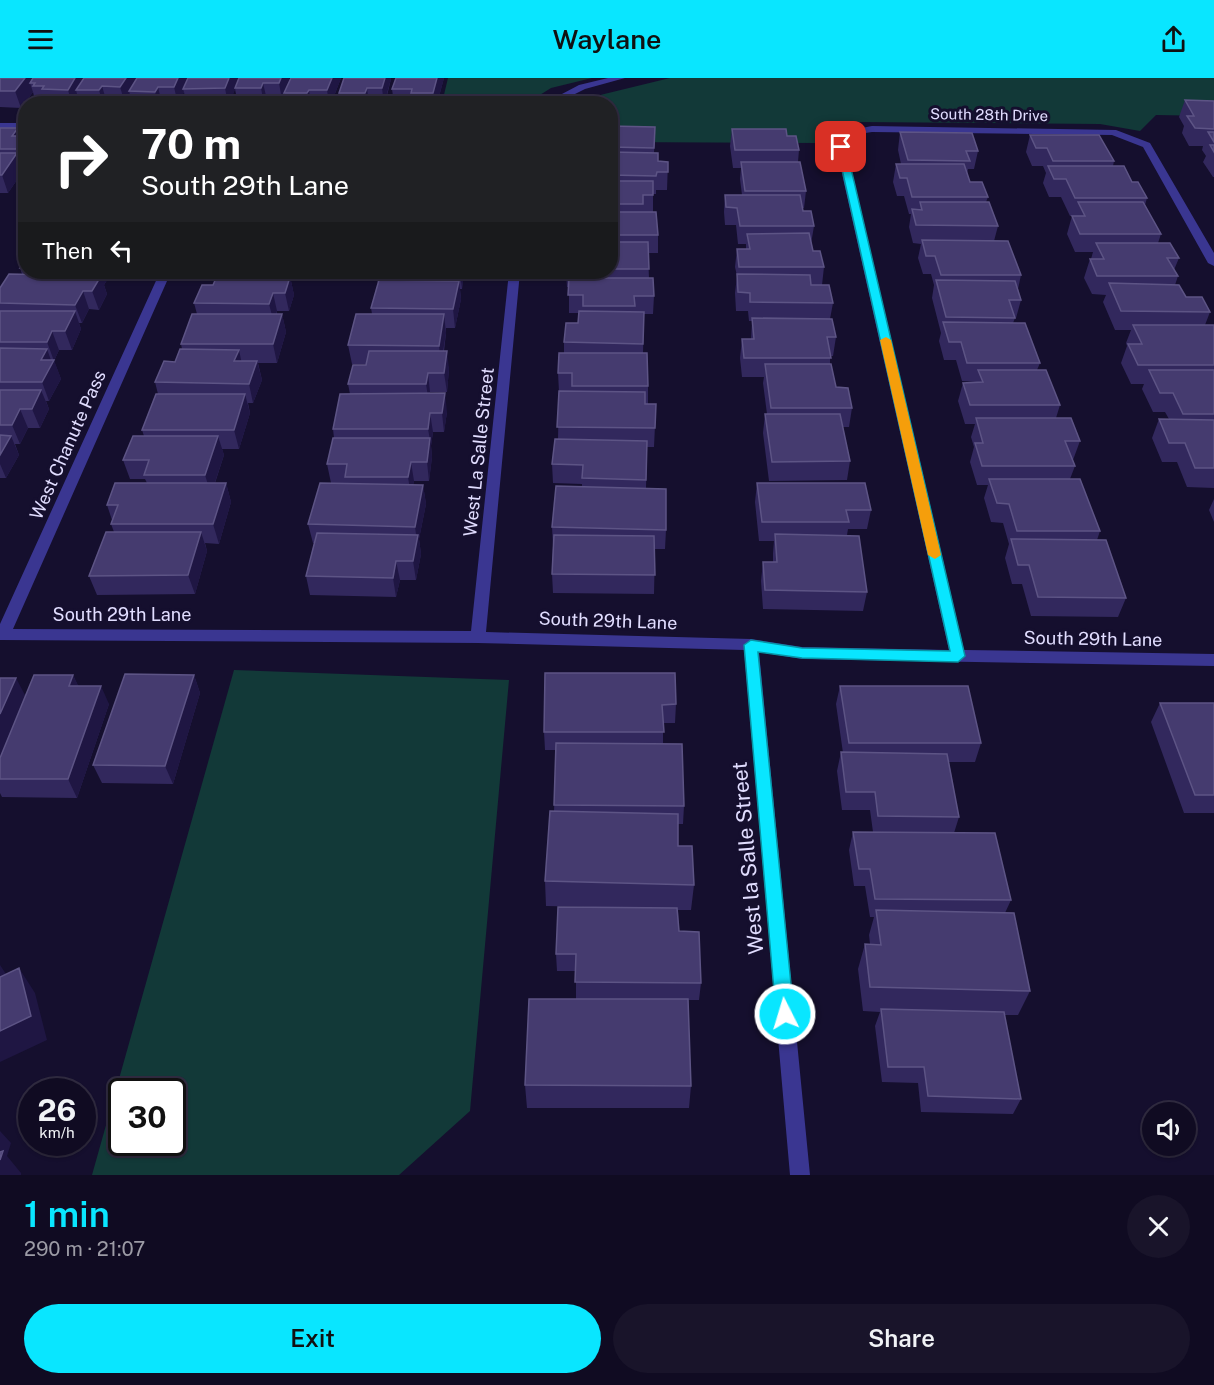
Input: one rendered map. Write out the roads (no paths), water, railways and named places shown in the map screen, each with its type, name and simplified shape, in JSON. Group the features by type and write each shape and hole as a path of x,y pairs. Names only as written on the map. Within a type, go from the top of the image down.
{"street":[{"path":"563,96 582,87 620,78"},
{"path":"0,126 18,126"},
{"name":"South 28th Drive","path":"958,656 841,147 849,133 873,129 1113,132 1129,137 1147,145 1214,263"},
{"name":"West Chanute Pass","path":"2,634 163,279"},
{"name":"West La Salle Street","path":"478,637 514,279"},
{"name":"South 29th Lane","path":"2,634 478,637 751,645 802,653 1214,660"},
{"name":"West la Salle Street","path":"751,645 800,1175"}]}
